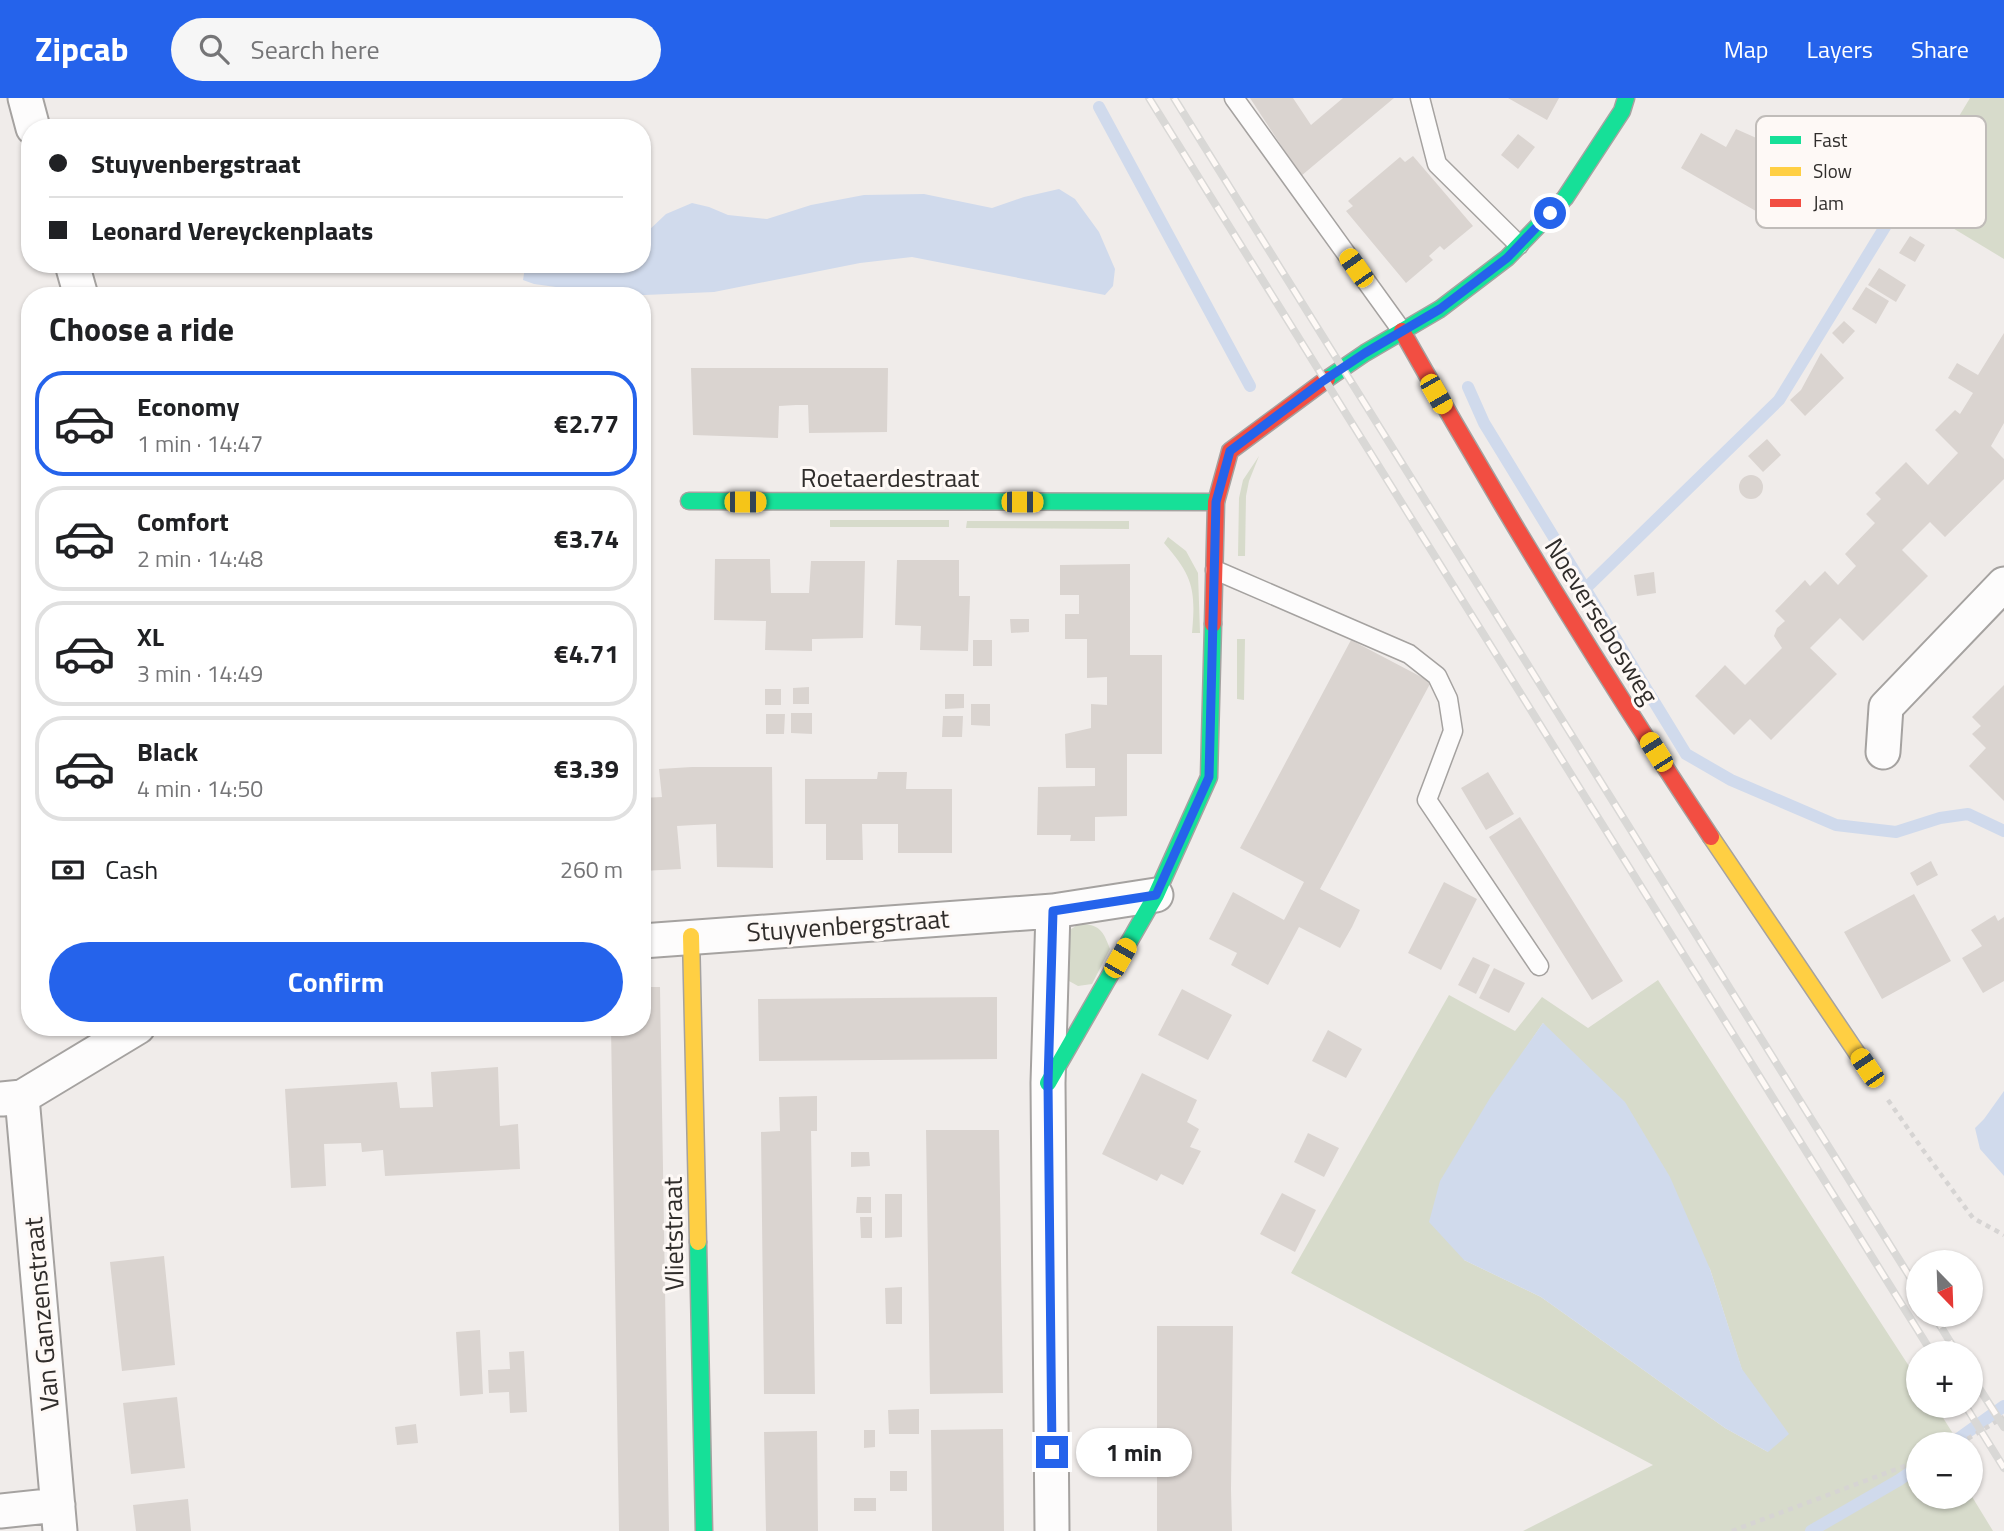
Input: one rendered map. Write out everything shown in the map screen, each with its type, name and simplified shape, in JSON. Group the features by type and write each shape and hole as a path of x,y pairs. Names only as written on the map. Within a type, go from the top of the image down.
{"street":[{"path":"25,98 31,119"},
{"path":"1048,1083 1156,895 1209,777 1216,502 1230,451 1307,393 1365,353 1440,309 1507,258 1565,198 1622,111 1626,98"},
{"name":"Noeversebosweg","path":"1402,331 1471,456 1557,598 1684,796 1867,1068"},
{"name":"Roetaerdestraat","path":"689,501 1216,502"},
{"path":"1883,752 1886,707 2004,584"},
{"name":"Stuyvenbergstraat","path":"651,939 1053,911 1156,895"},
{"path":"1052,1531 1048,1083 1053,911"},
{"name":"Vlietstraat","path":"691,936 704,1531"},
{"path":"11,1098 122,1036"},
{"name":"Van Ganzenstraat","path":"11,1098 59,1518"},
{"path":"0,1511 59,1518"}],"lane":[{"path":"1234,98 1402,331"},
{"path":"1420,98 1437,164 1519,246"},
{"path":"1215,570 1409,654 1437,676 1448,699 1453,731 1427,800 1539,966"}],"path":[{"path":"1867,1068 1973,1218 2004,1235"},
{"path":"1979,1432 2004,1417"},
{"path":"1732,1531 1906,1466"}],"green space":[{"path":"1970,98 2004,98 2004,259 1953,228 1986,228 1986,116 1959,116"},
{"path":"1259,456 1246,496 1245,556 1238,556 1239,498 1243,480"},
{"path":"830,520 949,520 949,527 830,527"},
{"path":"967,521 1129,521 1129,529 966,528"},
{"path":"1168,537 1186,551 1198,573 1200,633 1192,633 1193,594 1187,575 1164,543"},
{"path":"1237,639 1245,639 1244,700 1237,699"},
{"path":"1079,924 1099,929 1110,949 1092,984 1078,986 1069,981 1064,965 1068,931"},
{"path":"1658,980 1906,1362 1906,1418 1943,1418 1952,1432 1906,1432 1906,1509 1980,1509 1993,1531 1523,1531 1653,1465 1291,1273 1449,995 1515,1031 1542,997 1588,1028","holes":["1543,1023 1710,1269 1768,1452 1725,1428 1541,1297 1464,1260 1520,1057"]}],"water":[{"path":"1059,189 1075,199 1099,232 1115,269 1113,286 1105,295 912,257 860,263 714,292 651,295 651,287 556,287 523,280 524,273 651,273 651,228 666,214 692,203 728,215 767,219 811,205 864,195 924,194 992,208"},
{"path":"1543,1023 1625,1102 1670,1177 1710,1269 1742,1369 1789,1434 1768,1452 1725,1428 1541,1297 1464,1260 1429,1222 1440,1181 1490,1098"},
{"path":"2004,1091 2004,1176 1980,1149 1975,1128"}],"building":[{"path":"1250,98 1293,98 1311,125 1343,98 1394,98 1301,176"},
{"path":"1508,98 1559,98 1547,120"},
{"path":"1736,129 1756,138 1756,211 1681,168 1701,133 1726,147"},
{"path":"1518,134 1535,147 1518,169 1501,155"},
{"path":"1413,156 1473,226 1444,250 1440,246 1429,256 1433,260 1406,283 1346,211 1353,206 1348,201 1400,157 1405,162"},
{"path":"1910,236 1925,245 1915,262 1899,253"},
{"path":"1879,268 1906,285 1896,302 1868,285"},
{"path":"1866,287 1889,301 1876,324 1852,309"},
{"path":"1844,321 1855,331 1843,344 1832,333"},
{"path":"2004,333 2004,423 1991,446 2004,459 2004,479 1945,537 1930,522 1902,550 1928,576 1863,641 1840,618 1810,648 1837,674 1771,740 1750,719 1734,735 1695,696 1725,665 1745,685 1782,648 1774,636 1777,628 1785,621 1775,611 1805,580 1810,586 1825,571 1838,585 1856,566 1845,554 1875,523 1866,514 1881,499 1875,493 1906,462 1928,485 1958,453 1935,430 1955,410 1960,414 1973,393 1948,378 1957,363 1978,375"},
{"path":"1821,353 1844,378 1805,416 1790,400 1801,390"},
{"path":"691,368 888,368 887,432 809,433 808,405 796,405 779,406 778,438 693,435"},
{"path":"1767,439 1781,455 1763,472 1748,456"},
{"path":"1751,475 1762,482 1763,487 1756,498 1751,499 1740,492 1739,487 1746,476"},
{"path":"715,559 770,559 771,593 809,593 811,561 865,561 863,638 812,639 812,651 765,650 766,621 714,620"},
{"path":"897,560 959,560 959,596 970,596 968,651 920,650 921,626 895,625"},
{"path":"1130,564 1130,655 1162,655 1162,754 1127,754 1127,816 1095,817 1095,841 1070,841 1071,835 1037,835 1038,787 1095,786 1095,768 1066,768 1065,734 1091,728 1091,704 1107,705 1107,677 1087,678 1087,639 1065,639 1065,614 1079,614 1079,595 1060,595 1060,565"},
{"path":"1654,572 1656,593 1637,596 1634,575"},
{"path":"1010,619 1029,619 1029,632 1011,633"},
{"path":"973,640 992,640 992,666 973,666"},
{"path":"1351,640 1431,682 1320,889 1360,910 1352,927 1340,948 1299,927 1268,985 1231,965 1237,953 1209,939 1233,892 1284,920 1304,882 1240,848"},
{"path":"2004,685 2004,801 1969,766 1986,748 1972,734 1981,726 1972,717"},
{"path":"809,687 809,704 793,704 793,688"},
{"path":"765,689 781,689 781,705 765,705"},
{"path":"945,694 964,694 964,708 945,709"},
{"path":"971,704 990,704 990,726 971,725"},
{"path":"791,713 812,713 812,734 791,733"},
{"path":"766,714 785,714 784,734 766,734"},
{"path":"943,716 963,716 962,737 942,737"},
{"path":"772,767 773,868 717,867 716,824 677,826 681,869 651,871 651,798 662,797 659,769"},
{"path":"878,772 907,772 906,789 952,789 952,853 898,853 898,824 862,824 863,860 826,860 826,824 805,824 805,779 877,779"},
{"path":"1488,772 1514,814 1486,830 1461,788"},
{"path":"1520,817 1623,981 1592,1000 1489,837"},
{"path":"1931,861 1938,875 1917,886 1910,873"},
{"path":"1444,882 1477,899 1441,970 1408,953"},
{"path":"1914,894 1951,961 1882,999 1844,932"},
{"path":"1995,915 1998,921 2004,917 2004,981 1983,993 1962,958 1982,946 1971,930"},
{"path":"1473,957 1490,965 1476,994 1458,985"},
{"path":"1494,968 1525,983 1509,1013 1479,998"},
{"path":"651,987 660,987 669,1531 619,1531 611,1036 651,1036"},
{"path":"1182,989 1232,1015 1208,1060 1158,1035"},
{"path":"997,997 997,1059 759,1061 758,999"},
{"path":"1328,1030 1362,1049 1346,1078 1312,1061"},
{"path":"498,1067 500,1126 518,1124 520,1169 385,1176 383,1150 362,1152 361,1143 324,1144 326,1186 291,1188 285,1089 397,1082 400,1108 433,1107 431,1072"},
{"path":"1142,1073 1197,1100 1187,1122 1199,1129 1190,1147 1201,1151 1183,1185 1161,1174 1157,1181 1102,1154"},
{"path":"817,1096 817,1131 811,1131 815,1394 764,1394 761,1132 780,1131 779,1097"},
{"path":"926,1130 999,1130 1003,1393 930,1394"},
{"path":"1308,1133 1339,1148 1324,1177 1294,1162"},
{"path":"851,1152 869,1152 870,1166 851,1167"},
{"path":"1282,1193 1316,1210 1295,1252 1260,1234"},
{"path":"885,1194 902,1194 902,1237 885,1238"},
{"path":"857,1197 871,1197 871,1213 856,1213"},
{"path":"860,1217 872,1217 872,1238 861,1238"},
{"path":"164,1256 175,1365 122,1371 110,1262"},
{"path":"902,1287 902,1324 886,1324 885,1288"},
{"path":"1157,1326 1233,1326 1232,1531 1157,1531"},
{"path":"480,1330 483,1394 460,1396 456,1332"},
{"path":"524,1351 527,1412 510,1413 509,1392 489,1393 488,1370 510,1369 509,1352"},
{"path":"177,1397 185,1468 131,1474 123,1403"},
{"path":"919,1409 919,1434 889,1434 888,1410"},
{"path":"416,1424 418,1443 397,1445 395,1427"},
{"path":"1003,1429 1004,1531 932,1531 931,1430"},
{"path":"864,1430 875,1430 875,1447 864,1448"},
{"path":"817,1431 818,1531 766,1531 764,1432"},
{"path":"890,1471 907,1471 907,1491 890,1491"},
{"path":"854,1498 876,1498 876,1511 854,1511"},
{"path":"188,1499 191,1531 136,1531 133,1505"}],"waterway":[{"path":"1099,107 1250,386"},
{"path":"1585,589 1779,400 1884,228"},
{"path":"1468,387 1484,423 1686,754 1731,780 1836,825 1896,832 1940,818 1968,814 2004,831"},
{"path":"1968,1432 2004,1406"},
{"path":"1811,1531 1906,1475"}],"railway":[{"path":"1149,98 1925,1341"},
{"path":"1174,98 1906,1271"},
{"path":"1941,1327 1950,1341"},
{"path":"1983,1394 2004,1427"},
{"path":"1973,1418 2004,1468"}],"traffic: fast":[{"path":"1327,379 1440,309 1507,258 1565,198 1622,111 1626,98"},
{"path":"689,501 1216,502"},
{"path":"1048,1083 1156,895 1209,777 1213,624"},
{"path":"698,1242 704,1531"}],"traffic: slow":[{"path":"1711,837 1867,1068"},
{"path":"691,936 698,1242"}],"traffic: jam":[{"path":"1402,331 1552,587 1711,837"},
{"path":"1213,624 1216,502 1230,451 1327,379"}],"route":[{"path":"1052,1452 1048,1083 1053,911 1156,895 1209,777 1216,502 1230,451 1323,381 1440,309 1507,258 1550,213"}]}
